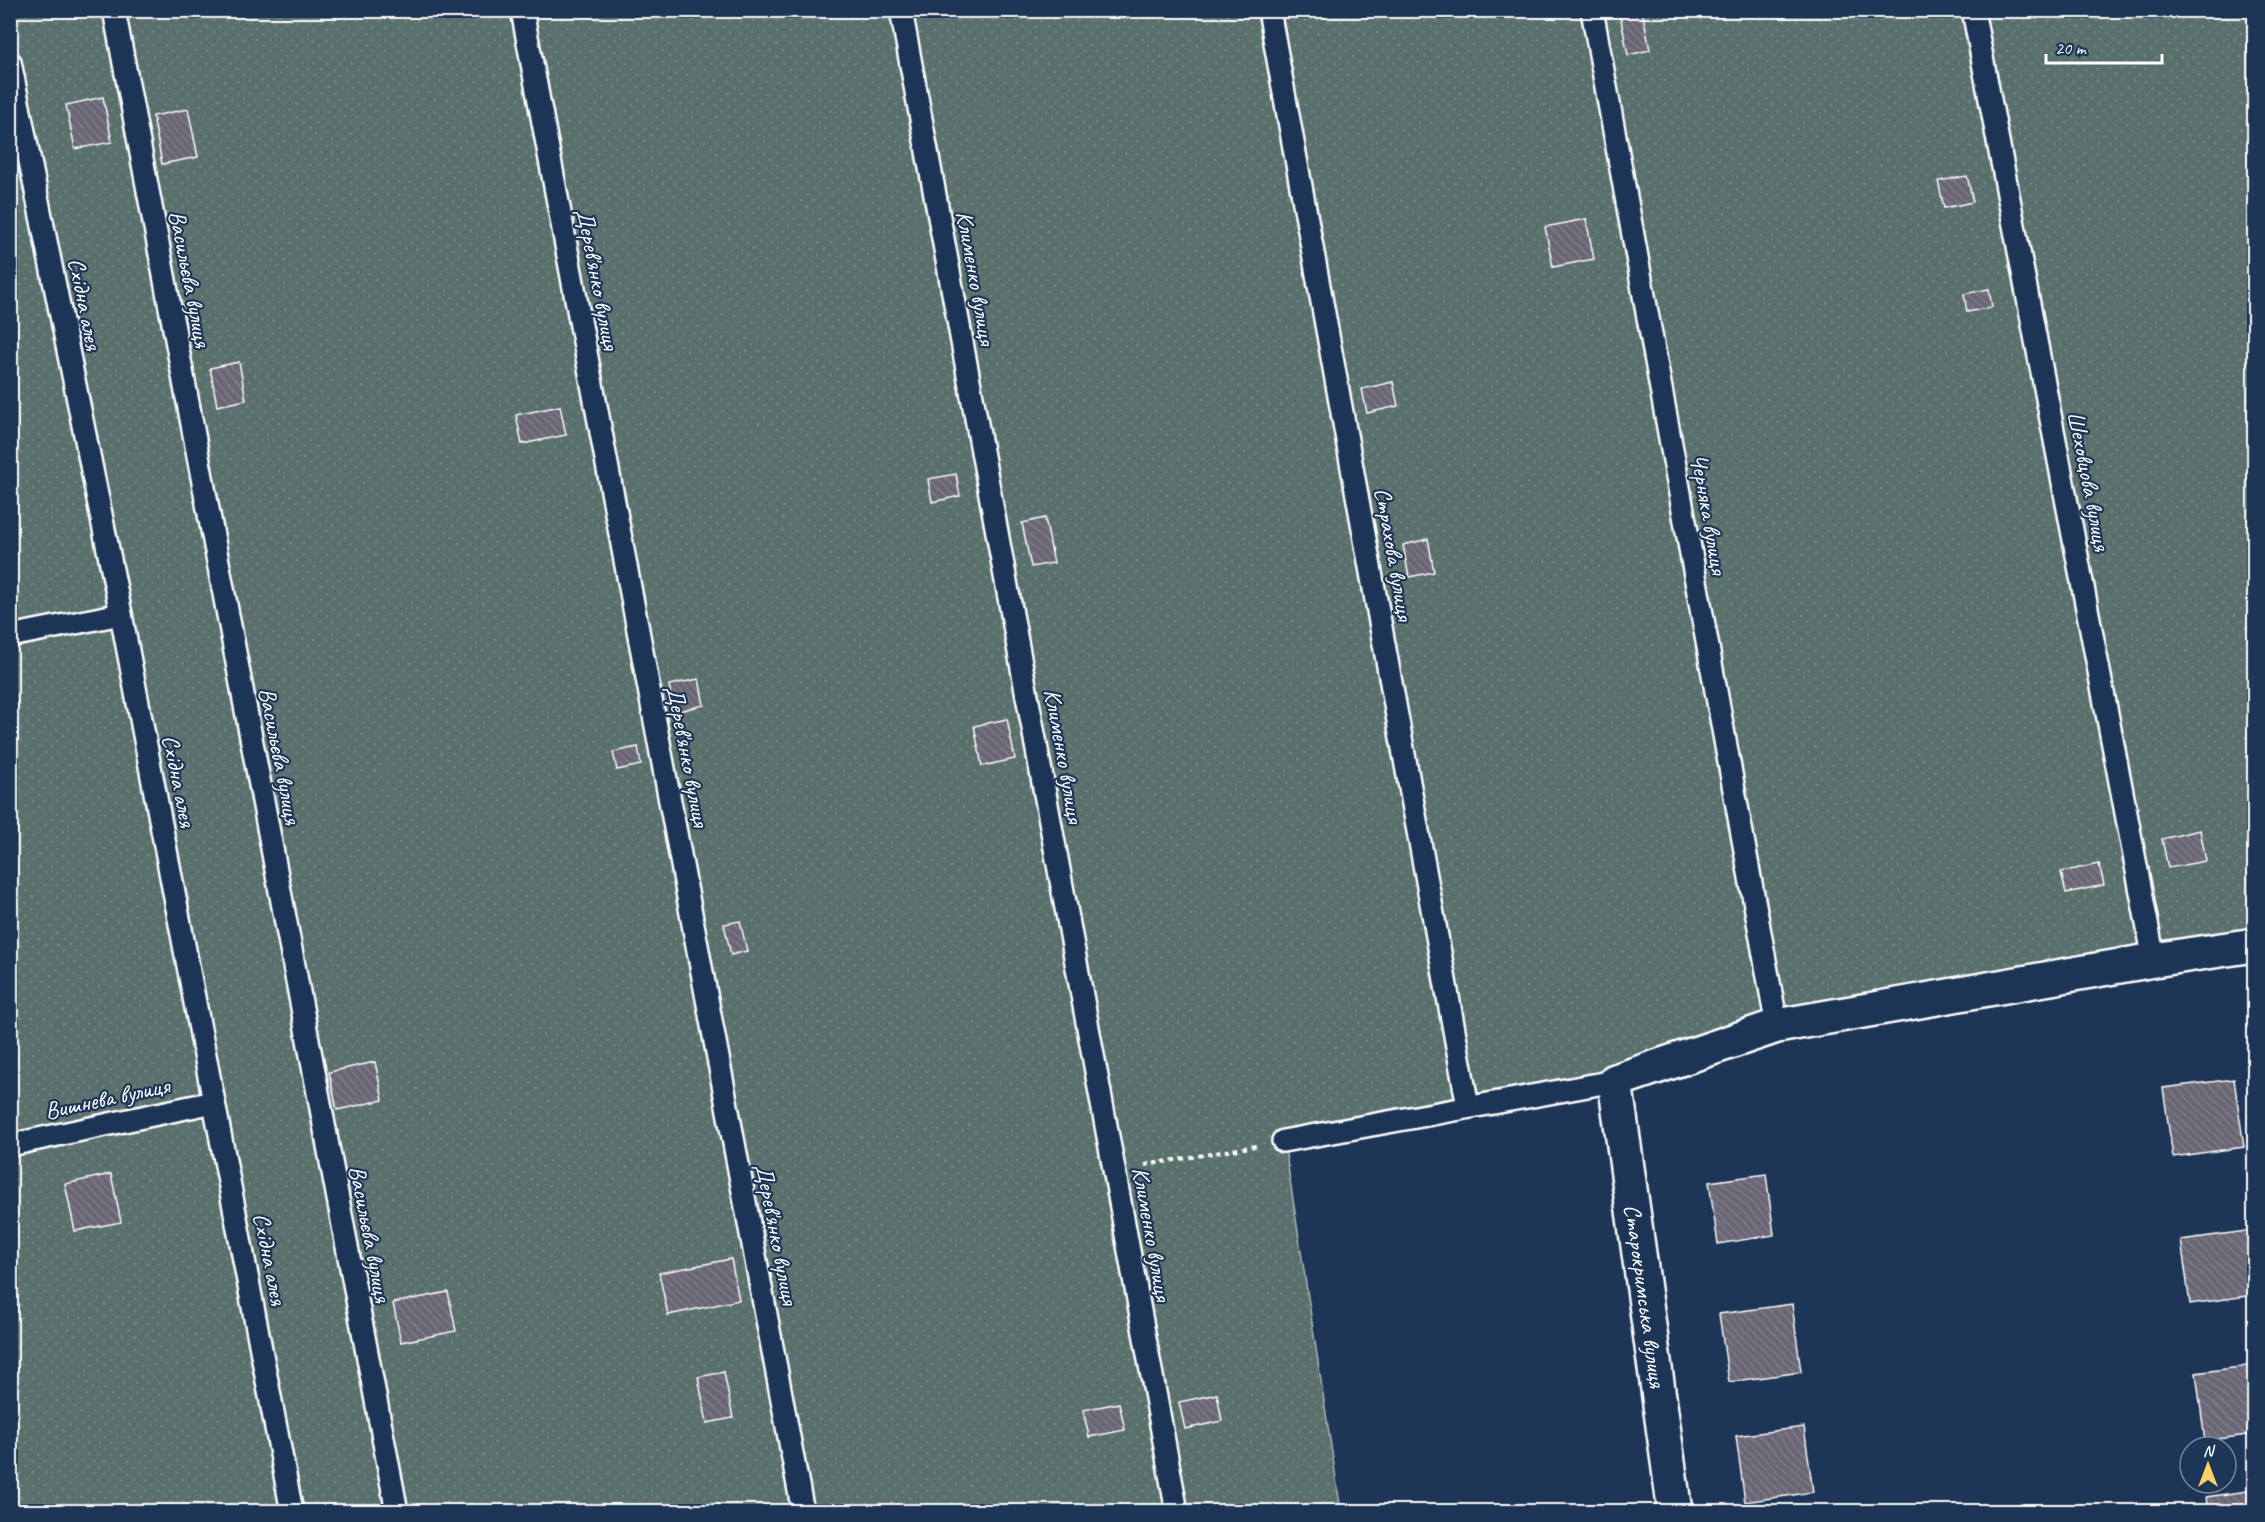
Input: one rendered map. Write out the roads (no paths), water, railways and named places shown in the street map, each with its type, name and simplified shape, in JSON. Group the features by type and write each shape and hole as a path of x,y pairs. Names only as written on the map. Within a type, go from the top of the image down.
{"street":[{"path":"1615,1081 1777,1026 2154,960 2254,945"},
{"name":"Старокримська вулиця","path":"1615,1081 1675,1512"}],"lane":[{"name":"Васильєва вулиця","path":"114,10 397,1512"},
{"name":"Дерев'янко вулиця","path":"522,10 803,1512"},
{"name":"Клименко вулиця","path":"901,10 1177,1512"},
{"name":"Страхова вулиця","path":"1269,10 1468,1107"},
{"name":"Черняка вулиця","path":"1592,10 1777,1026"},
{"name":"Шеховцова вулиця","path":"1973,10 2154,960"},
{"name":"Східна алея","path":"10,62 15,111 121,614 292,1512"},
{"path":"10,636 121,614"},
{"path":"1283,1141 1615,1081"},
{"name":"Вишнева вулиця","path":"10,1144 214,1102"}]}
